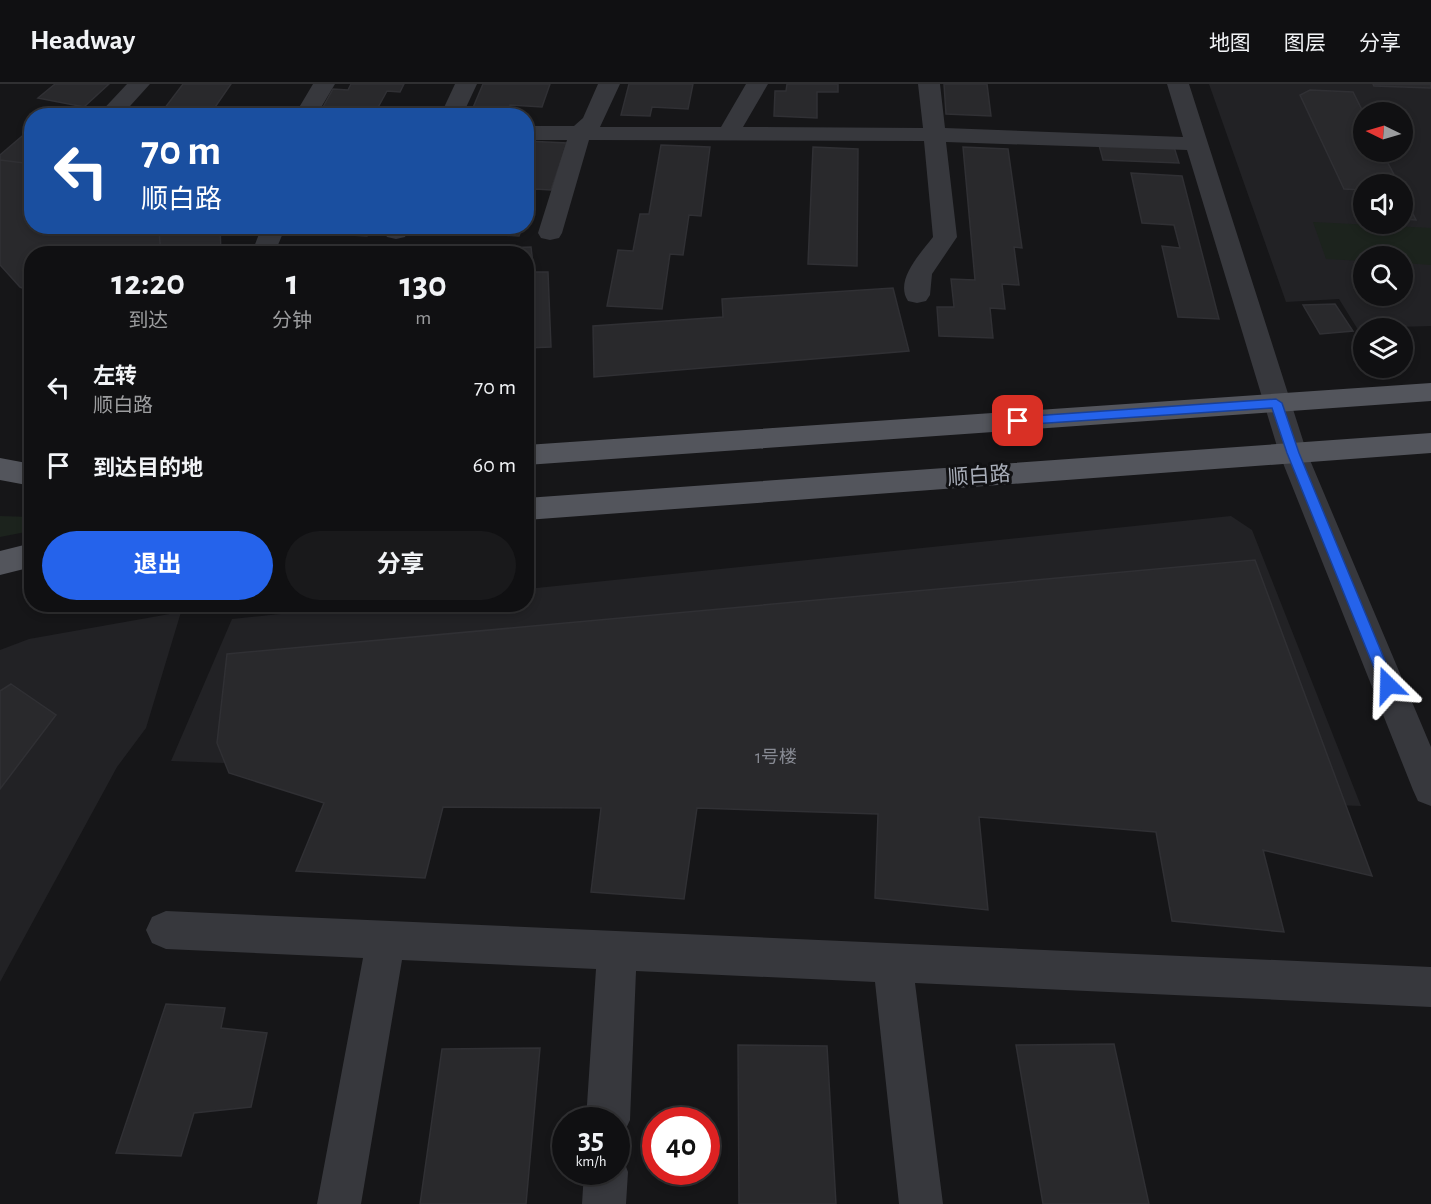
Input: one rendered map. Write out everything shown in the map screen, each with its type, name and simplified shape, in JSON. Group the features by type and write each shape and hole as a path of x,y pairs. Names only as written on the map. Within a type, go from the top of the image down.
{"main road":[{"path":"534,454 1431,392"},
{"name":"顺白路","path":"534,508 1431,442"},
{"path":"0,469 24,474"},
{"path":"0,563 24,557"}],"street":[{"path":"116,108 139,84"},
{"path":"310,108 324,84"},
{"path":"455,108 466,84"},
{"path":"550,233 580,133 593,121 609,84"},
{"path":"729,132 757,84"},
{"path":"917,295 919,274 945,237 928,84"},
{"path":"1178,84 1293,453 1431,790"},
{"path":"534,133 934,134 1196,144"},
{"path":"166,930 1431,987"},
{"path":"339,1204 386,940"},
{"path":"609,1107 617,950"},
{"path":"893,963 921,1204"},
{"path":"604,1204 605,1185"}],"shaded area":[{"path":"1209,84 1431,84 1431,326 1413,327 1413,318 1353,318 1353,322 1339,299 1286,302"},
{"path":"1313,222 1353,224 1353,234 1413,234 1413,227 1431,228 1431,265 1413,264 1413,246 1353,246 1353,260 1326,259"},
{"path":"0,516 24,517 24,532 0,537"},
{"path":"1231,516 1252,530 1361,806 171,761 232,619 299,612 534,612 534,588"},
{"path":"181,612 146,728 117,767 0,982 0,650 29,639"}],"building":[{"path":"55,84 109,84 84,107 38,98"},
{"path":"183,84 231,84 214,108 165,108"},
{"path":"351,84 404,84 400,92 387,91 378,108 322,108 333,89 348,90"},
{"path":"483,84 550,84 542,107 510,105 509,108 473,108"},
{"path":"629,84 693,84 688,109 652,107 650,116 621,115"},
{"path":"787,84 838,84 838,92 817,92 817,118 774,116 775,91 786,91"},
{"path":"944,84 987,84 991,116 946,114"},
{"path":"1373,84 1431,84 1431,88 1374,86"},
{"path":"1310,90 1353,92 1358,102 1353,102 1353,162 1387,162 1394,174 1353,174 1353,189 1344,189 1300,95"},
{"path":"24,134 24,163 0,160 0,155"},
{"path":"534,141 567,143 551,190 535,189 534,192"},
{"path":"661,145 710,147 701,216 689,215 683,255 670,254 662,309 607,306 618,250 633,251 640,214 649,214"},
{"path":"1099,145 1174,147 1179,163 1103,160"},
{"path":"813,147 858,149 857,266 808,264"},
{"path":"963,147 1008,149 1022,248 1014,247 1019,285 1002,284 1005,309 990,308 993,338 939,336 937,307 954,307 951,279 975,280"},
{"path":"0,160 24,163 24,234 159,234 160,246 24,246 24,289 0,265"},
{"path":"1131,173 1182,176 1219,319 1178,317 1162,246 1180,248 1174,225 1142,223"},
{"path":"159,234 220,234 221,246 160,246"},
{"path":"334,234 368,234 367,236"},
{"path":"488,234 520,234 519,236"},
{"path":"534,272 548,272 551,347 534,348"},
{"path":"893,288 909,351 594,377 593,326 723,317 722,299"},
{"path":"1335,304 1353,331 1320,334 1303,305"},
{"path":"1255,560 1372,876 1263,850 1284,932 1172,921 1156,832 979,817 988,910 875,898 878,814 697,808 684,899 591,892 601,808 443,807 425,878 296,871 324,803 229,773 217,743 227,654"},
{"path":"11,684 56,715 0,789 0,691"},
{"path":"166,1004 225,1008 221,1028 267,1033 251,1107 194,1113 181,1156 116,1153"},
{"path":"1114,1044 1149,1204 1043,1204 1016,1045"},
{"path":"738,1045 827,1046 836,1204 739,1204"},
{"path":"540,1048 526,1204 420,1204 442,1049"}],"route":[{"path":"1018,421 1276,403 1293,453 1388,685"}]}
